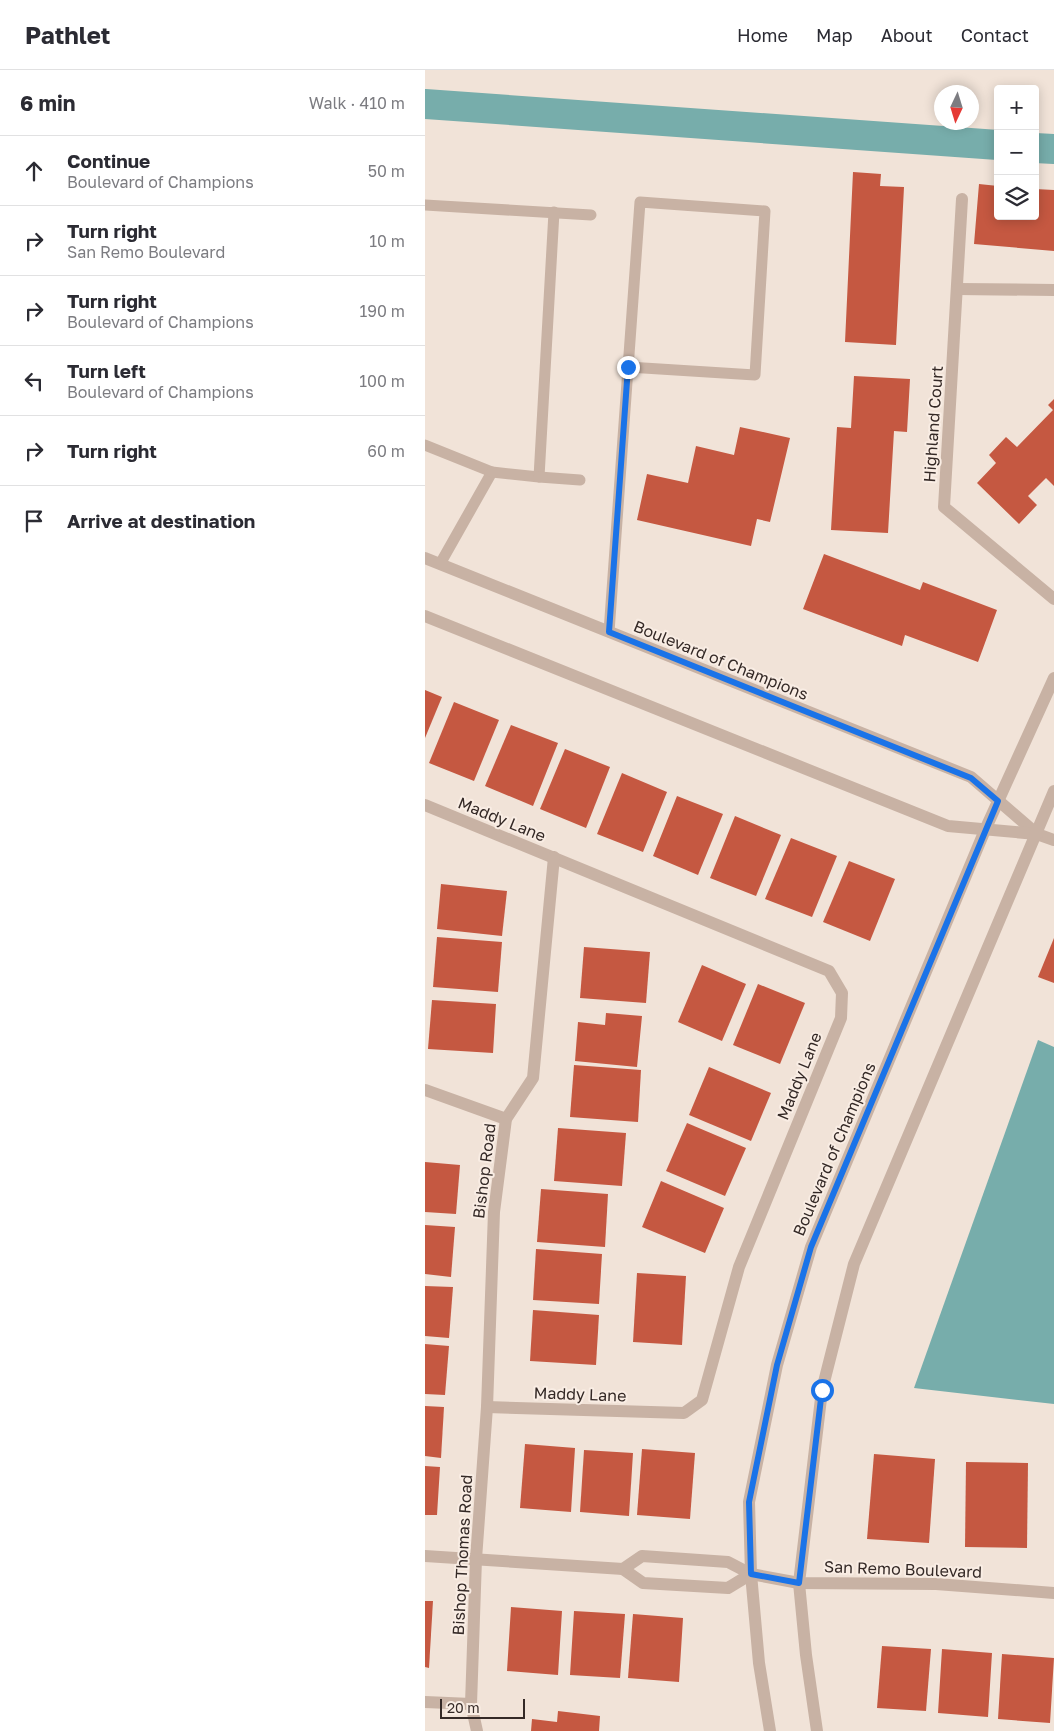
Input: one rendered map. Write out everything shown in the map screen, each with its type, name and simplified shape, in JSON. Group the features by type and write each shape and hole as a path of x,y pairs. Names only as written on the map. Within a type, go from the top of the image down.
{"street":[{"name":"Highland Court","path":"962,200 944,507 1054,599"},
{"path":"958,289 1054,290"},
{"name":"Boulevard of Champions","path":"425,558 971,778 1037,834"},
{"path":"425,616 949,826 1037,834 1054,840"},
{"name":"Boulevard of Champions","path":"771,1731 759,1663 751,1574 749,1502 777,1365 811,1247 985,830 1054,678"},
{"path":"817,1731 806,1655 799,1583 822,1390 854,1264 1054,791"},
{"name":"Maddy Lane","path":"425,805 829,970 842,993 841,1018 739,1267 702,1400 684,1413 487,1407"},
{"name":"Bishop Road","path":"487,1407 494,1212 506,1119 533,1078 554,857"},
{"path":"425,1090 506,1119"},
{"name":"Bishop Thomas Road","path":"477,1731 471,1704 477,1559 487,1407"},
{"path":"425,1556 623,1569 643,1583 728,1588 751,1574"},
{"name":"San Remo Boulevard","path":"623,1569 642,1556 728,1562 751,1574 799,1583 936,1584 1054,1593"},
{"path":"425,1702 471,1704"}],"lane":[{"path":"609,632 628,367 640,202 765,211 755,375 628,367"},
{"path":"425,205 591,215"},
{"path":"539,477 554,212"},
{"path":"425,445 492,472 580,480"},
{"path":"440,564 492,472"}],"water":[{"path":"1038,1040 1054,1047 1054,1404 914,1388"}],"building":[{"path":"853,172 881,174 880,186 904,187 896,345 845,342"},
{"path":"979,184 994,186 994,220 1039,220 1039,189 1054,190 1054,251 974,244"},
{"path":"854,376 910,379 907,432 894,431 888,533 831,530 837,427 851,428"},
{"path":"1054,399 1054,486 1046,478 1028,496 1037,505 1019,524 977,483 996,463 989,455 1006,437 1017,447 1053,410 1048,405"},
{"path":"740,427 790,438 770,522 757,519 751,546 637,520 647,474 688,483 696,446 734,455"},
{"path":"824,554 920,590 923,582 997,610 978,662 905,635 902,646 803,609"},
{"path":"425,690 442,697 425,738"},
{"path":"454,702 499,720 474,781 429,763"},
{"path":"511,725 558,743 533,806 485,786"},
{"path":"565,749 610,767 586,828 540,809"},
{"path":"622,773 667,792 643,852 597,834"},
{"path":"677,796 723,814 698,875 653,856"},
{"path":"735,816 781,835 756,896 710,878"},
{"path":"791,838 837,856 812,917 765,899"},
{"path":"849,861 895,879 870,941 823,922"},
{"path":"441,884 507,891 502,936 437,929"},
{"path":"437,937 502,942 498,992 433,987"},
{"path":"1054,938 1054,983 1038,977"},
{"path":"584,947 650,952 646,1003 580,998"},
{"path":"702,965 746,984 722,1041 678,1022"},
{"path":"758,984 805,1003 780,1064 733,1045"},
{"path":"432,1000 496,1004 493,1053 428,1049"},
{"path":"606,1013 642,1016 637,1067 575,1061 578,1022 605,1025"},
{"path":"574,1065 641,1070 638,1122 570,1117"},
{"path":"709,1067 771,1093 751,1141 689,1115"},
{"path":"687,1123 746,1148 725,1196 666,1171"},
{"path":"558,1128 626,1133 622,1186 554,1181"},
{"path":"425,1162 460,1165 456,1214 425,1212"},
{"path":"661,1181 724,1208 705,1253 642,1227"},
{"path":"541,1189 608,1194 605,1247 537,1242"},
{"path":"425,1225 455,1227 451,1277 425,1274"},
{"path":"536,1249 602,1254 599,1304 533,1300"},
{"path":"637,1273 686,1276 682,1345 633,1342"},
{"path":"425,1286 453,1287 449,1338 425,1336"},
{"path":"533,1310 599,1315 596,1365 530,1361"},
{"path":"425,1344 449,1346 445,1395 425,1394"},
{"path":"425,1406 444,1407 441,1458 425,1456"},
{"path":"525,1444 575,1448 571,1512 520,1508"},
{"path":"642,1449 695,1453 690,1519 637,1515"},
{"path":"584,1450 633,1453 629,1516 580,1512"},
{"path":"874,1454 935,1459 929,1543 867,1539"},
{"path":"966,1462 1028,1463 1027,1548 965,1547"},
{"path":"425,1466 440,1467 437,1515 425,1515"},
{"path":"425,1601 433,1601 429,1668 425,1667"},
{"path":"511,1607 562,1611 558,1675 507,1671"},
{"path":"574,1611 625,1614 620,1678 570,1675"},
{"path":"633,1614 683,1618 679,1682 628,1678"},
{"path":"882,1646 931,1649 926,1711 877,1708"},
{"path":"942,1649 992,1653 988,1717 938,1713"},
{"path":"1002,1654 1054,1658 1050,1723 998,1719"},
{"path":"558,1711 600,1716 599,1731 531,1731 532,1719 557,1722"}],"waterway":[{"path":"425,104 994,145"},
{"path":"1039,148 1054,149"}],"route":[{"path":"628,367 609,632 971,778 998,801 811,1247 777,1365 749,1502 751,1574 799,1583 822,1390"}]}
